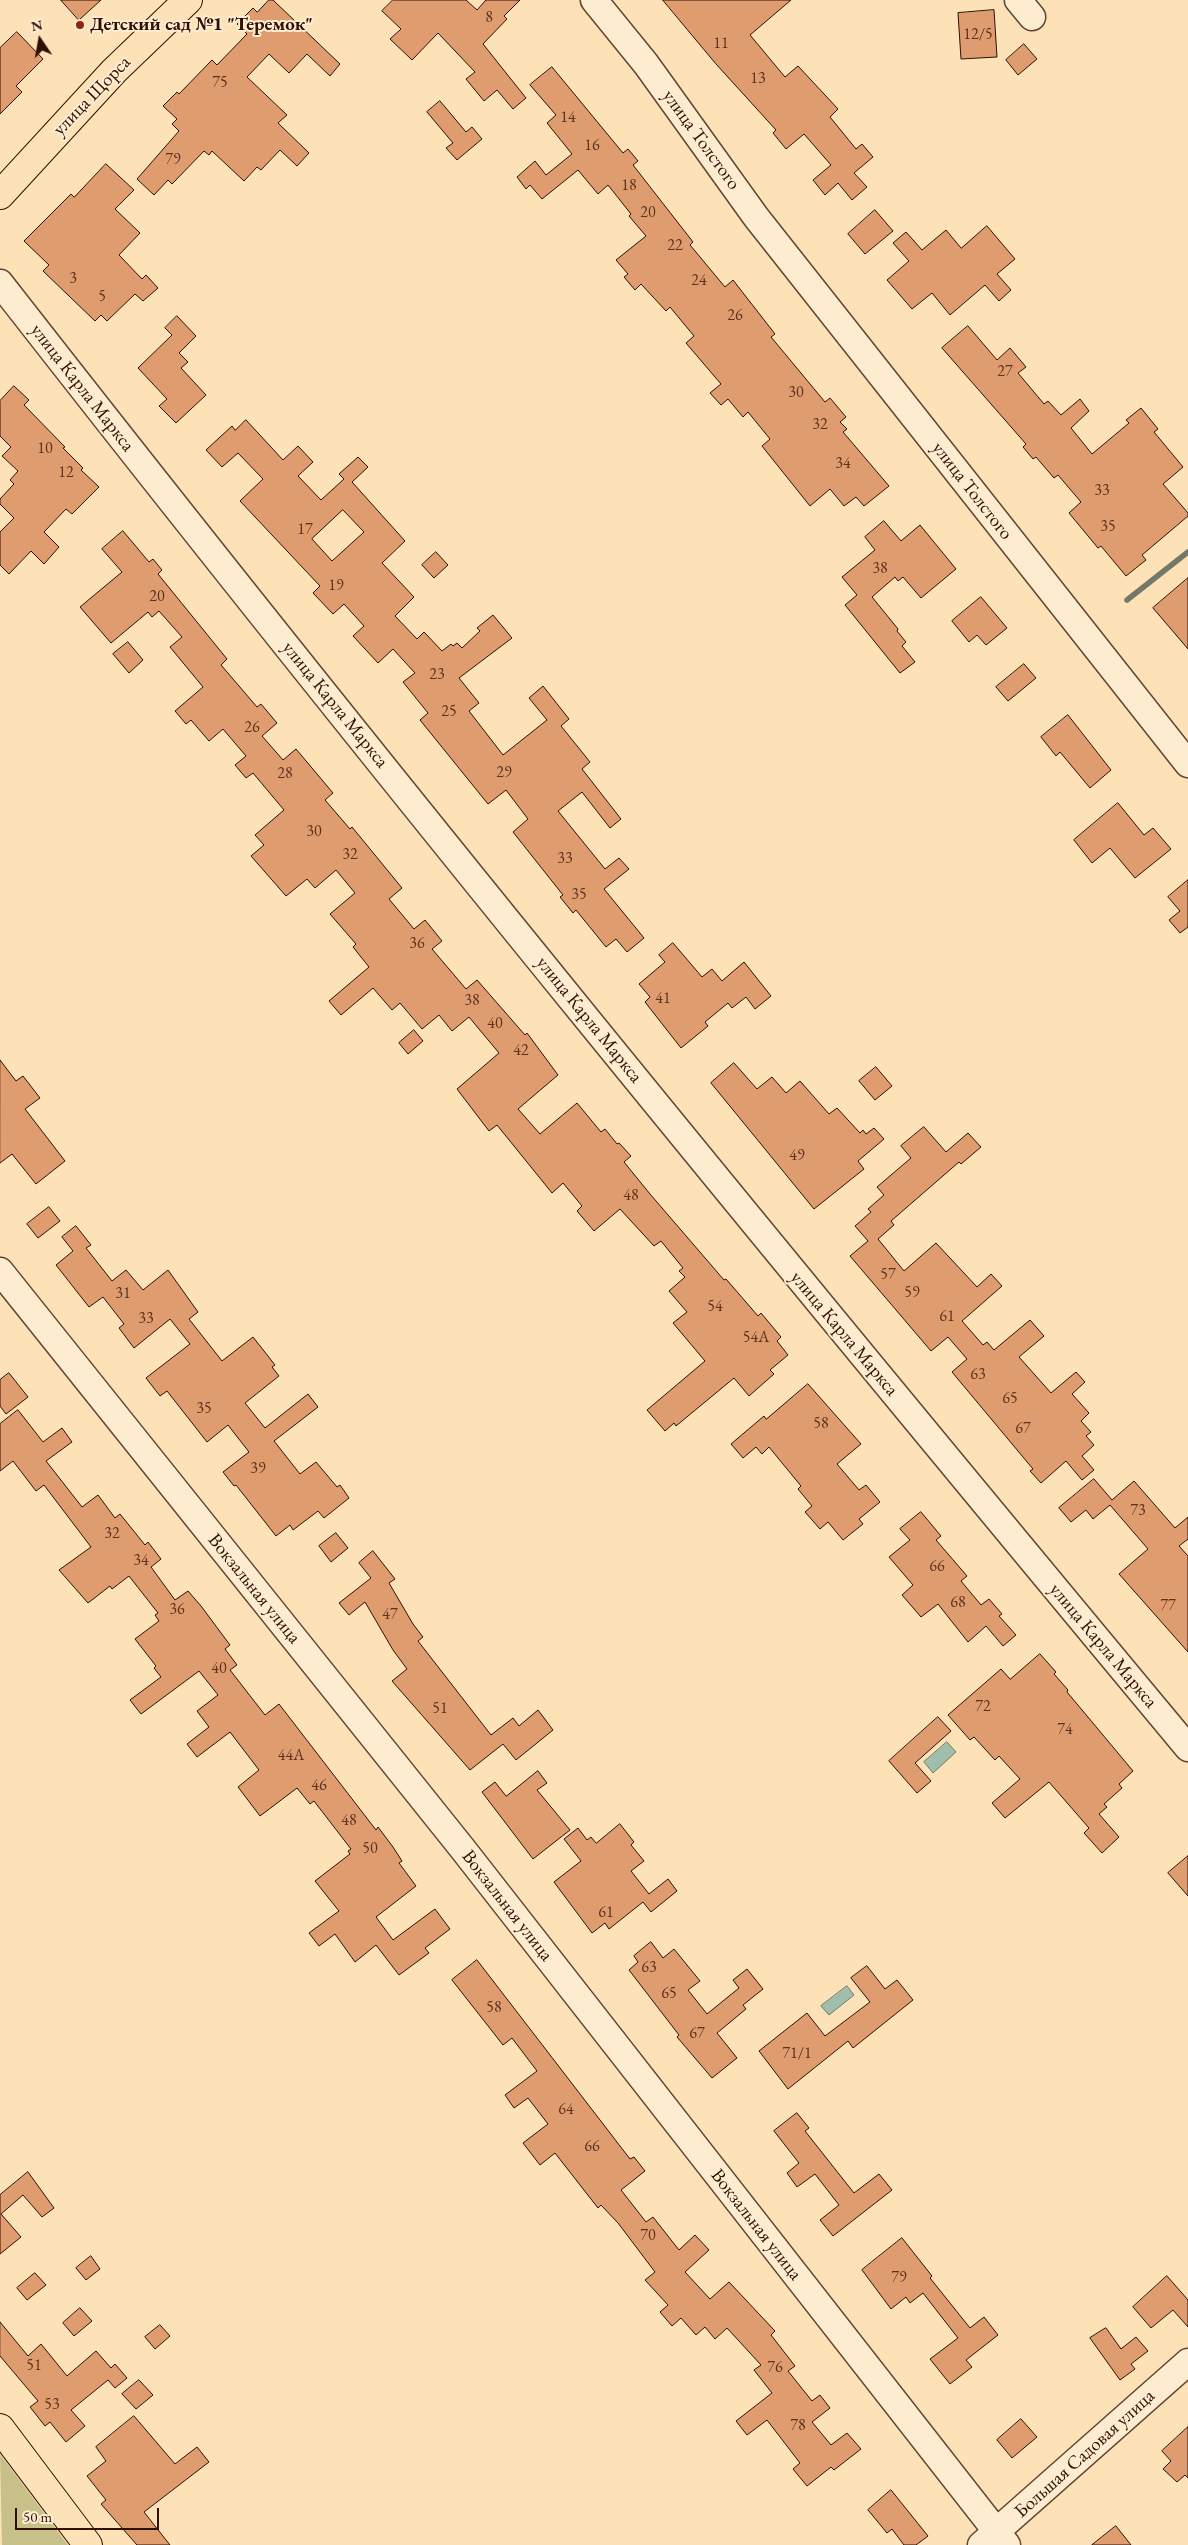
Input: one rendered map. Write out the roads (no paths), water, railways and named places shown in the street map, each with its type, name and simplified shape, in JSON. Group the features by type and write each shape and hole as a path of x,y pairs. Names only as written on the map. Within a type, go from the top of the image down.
{"main road":[{"name":"улица Щорса","path":"0,195 114,72 188,0"},
{"path":"0,2428 88,2545"}],"street":[{"name":"улица Толстого","path":"595,0 646,64 763,225 1188,762"},
{"name":"улица Карла Маркса","path":"0,283 444,842 802,1284 1188,1748"},
{"name":"Вокзальная улица","path":"0,1271 462,1848 995,2541"},
{"name":"Большая Садовая улица","path":"995,2541 1188,2362"}],"waterway":[{"path":"1127,600 1188,552"}],"place":[{"name":"Детский сад №1 \"Теремок\"","path":"80,25"}]}
